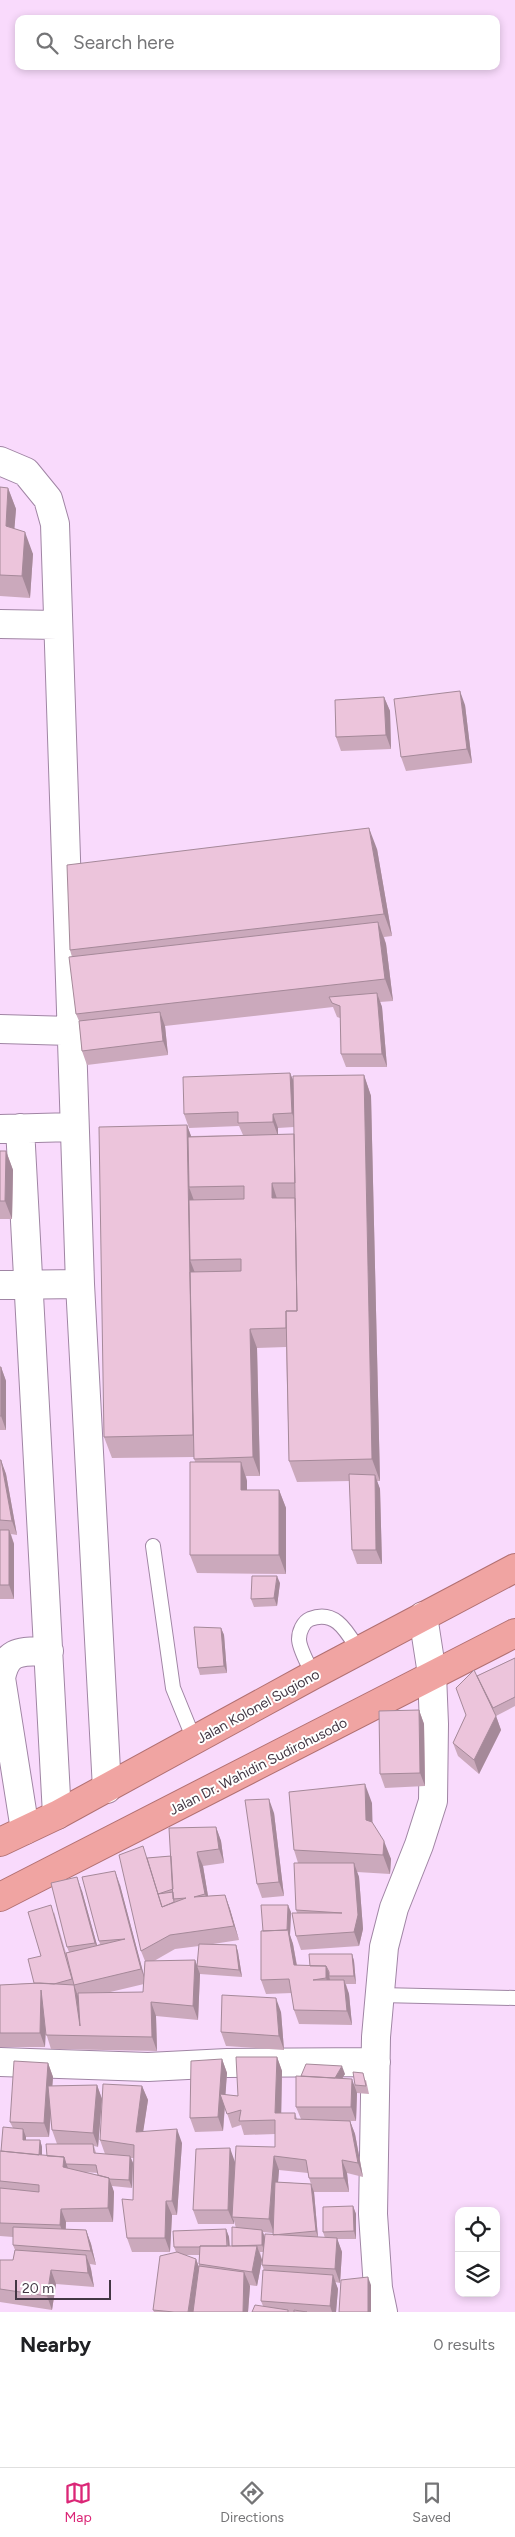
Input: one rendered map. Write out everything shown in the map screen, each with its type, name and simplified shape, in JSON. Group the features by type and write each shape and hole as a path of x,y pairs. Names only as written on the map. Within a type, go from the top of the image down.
{"highway":[{"name":"Jalan Kolonel Sugiono","path":"0,1842 107,1789 313,1675 515,1568"},
{"name":"Jalan Dr. Wahidin Sudirohusodo","path":"0,1898 355,1716 432,1674 515,1633"}],"street":[{"path":"0,461 26,472 48,499 54,524 80,1284 107,1789"},
{"path":"0,624 57,625"},
{"path":"0,1029 71,1030"},
{"path":"57,1815 29,1285 10,1129 74,1127"},
{"path":"0,1286 80,1284"},
{"path":"383,2312 378,2288 373,2214 376,2062 384,1947 394,1908 420,1845 433,1801 434,1724 432,1674 423,1616"},
{"path":"25,1830 1,1678 4,1664 14,1654 49,1651"},
{"path":"0,2062 148,2067 227,2063 376,2062"}],"lane":[{"path":"153,1546 173,1688 195,1742"},
{"path":"313,1675 299,1640 301,1629 307,1620 323,1615 332,1618 342,1624 359,1651"},
{"path":"380,1996 515,1998"}],"building":[{"path":"0,487 8,488 6,526 25,532 22,576 0,575"},
{"path":"460,691 467,749 401,757 394,699"},
{"path":"384,697 386,735 336,737 335,700"},
{"path":"369,828 384,914 70,950 67,865"},
{"path":"378,922 385,979 76,1014 69,957"},
{"path":"377,993 382,1054 341,1054 340,1006 332,1003 329,997"},
{"path":"160,1012 163,1041 82,1051 79,1021"},
{"path":"290,1073 292,1113 273,1114 273,1122 238,1123 238,1112 184,1114 183,1077"},
{"path":"364,1075 372,1459 289,1461 286,1311 297,1311 293,1076"},
{"path":"187,1125 193,1435 104,1437 99,1127"},
{"path":"294,1134 295,1183 272,1183 272,1198 295,1198 297,1311 286,1311 286,1328 250,1329 253,1457 194,1459 190,1272 241,1271 241,1259 190,1260 189,1200 244,1199 244,1186 189,1187 188,1137"},
{"path":"0,1151 6,1151 5,1201 0,1201"},
{"path":"1,1367 1,1416 0,1416"},
{"path":"1,1460 12,1521 0,1520"},
{"path":"190,1462 241,1462 241,1490 279,1490 279,1555 190,1555"},
{"path":"349,1474 375,1475 376,1550 352,1550"},
{"path":"0,1530 9,1530 9,1585 0,1585"},
{"path":"252,1576 277,1576 274,1598 251,1599"},
{"path":"194,1627 221,1628 224,1666 198,1668"},
{"path":"515,1658 515,1697 493,1708 477,1676"},
{"path":"474,1670 496,1716 474,1760 453,1743 466,1715 456,1688"},
{"path":"419,1710 420,1773 380,1774 379,1711"},
{"path":"365,1784 366,1820 372,1822 384,1841 383,1855 294,1850 289,1792"},
{"path":"269,1799 279,1882 257,1884 245,1800"},
{"path":"216,1827 219,1849 197,1852 205,1894 194,1897 225,1895 234,1926 170,1935 141,1951 119,1855 143,1846 162,1907 186,1898 173,1899 169,1828"},
{"path":"171,1856 173,1889 158,1894 147,1858"},
{"path":"294,1863 354,1863 358,1915 354,1932 296,1936 292,1913 342,1913 296,1910"},
{"path":"115,1871 141,1969 74,1985 66,1953 125,1939 99,1941 82,1877"},
{"path":"77,1877 95,1943 67,1947 51,1883"},
{"path":"173,1892 174,1902 162,1907 158,1894"},
{"path":"51,1905 72,1979 54,1984 34,1983 28,1959 41,1956 28,1912"},
{"path":"261,1905 288,1905 287,1930 263,1931"},
{"path":"288,1930 294,1965 326,1966 326,1978 313,1980 344,1980 347,2011 294,2010 289,1979 261,1980 261,1931"},
{"path":"199,1944 236,1945 239,1970 197,1966"},
{"path":"309,1954 352,1954 354,1976 329,1976 326,1966 310,1966"},
{"path":"195,1960 193,2006 151,2002 152,2037 46,2035 41,1990 40,2033 0,2033 0,1985 40,1983 74,1985 80,2026 78,1993 143,1992 145,1961"},
{"path":"222,1995 276,1998 279,2036 221,2032"},
{"path":"236,2057 277,2057 275,2113 295,2113 295,2119 350,2121 358,2163 342,2160 344,2178 309,2178 306,2160 274,2156 269,2219 232,2217 236,2146 275,2147 275,2120 239,2121 241,2110 227,2114 220,2094 238,2096"},
{"path":"222,2059 218,2117 190,2118 191,2061"},
{"path":"14,2061 48,2063 44,2123 10,2122"},
{"path":"306,2064 342,2066 335,2078 301,2076"},
{"path":"353,2072 363,2073 366,2086 355,2085"},
{"path":"296,2076 352,2079 351,2107 296,2107"},
{"path":"103,2084 142,2086 136,2132 177,2129 172,2201 166,2201 165,2238 127,2238 122,2199 133,2200 134,2145 100,2140"},
{"path":"97,2085 93,2133 52,2130 48,2086"},
{"path":"3,2127 23,2129 23,2140 40,2140 39,2155 1,2151"},
{"path":"46,2144 93,2144 94,2153 130,2156 129,2180 109,2179 98,2175 96,2165 66,2164 64,2157 47,2156"},
{"path":"230,2148 228,2210 193,2210 196,2149"},
{"path":"0,2151 64,2157 63,2167 109,2178 108,2208 61,2209 60,2225 0,2223 0,2188 39,2192 39,2185 0,2181"},
{"path":"275,2182 311,2184 316,2231 273,2235"},
{"path":"353,2206 354,2231 323,2232 323,2207"},
{"path":"13,2227 86,2230 91,2251 13,2245"},
{"path":"232,2227 262,2230 262,2245 232,2246"},
{"path":"226,2229 227,2246 174,2247 173,2231"},
{"path":"265,2234 337,2238 335,2269 262,2265"},
{"path":"200,2246 257,2246 252,2272 199,2264"},
{"path":"15,2250 86,2255 88,2273 51,2270 47,2296 0,2289 0,2260 13,2260"},
{"path":"177,2252 196,2259 188,2312 153,2310 160,2256"},
{"path":"199,2266 244,2272 243,2312 193,2312"},
{"path":"263,2270 333,2275 330,2306 261,2301"},
{"path":"368,2277 368,2312 339,2312 341,2280"},
{"path":"255,2305 288,2310 288,2312 252,2312"}]}
